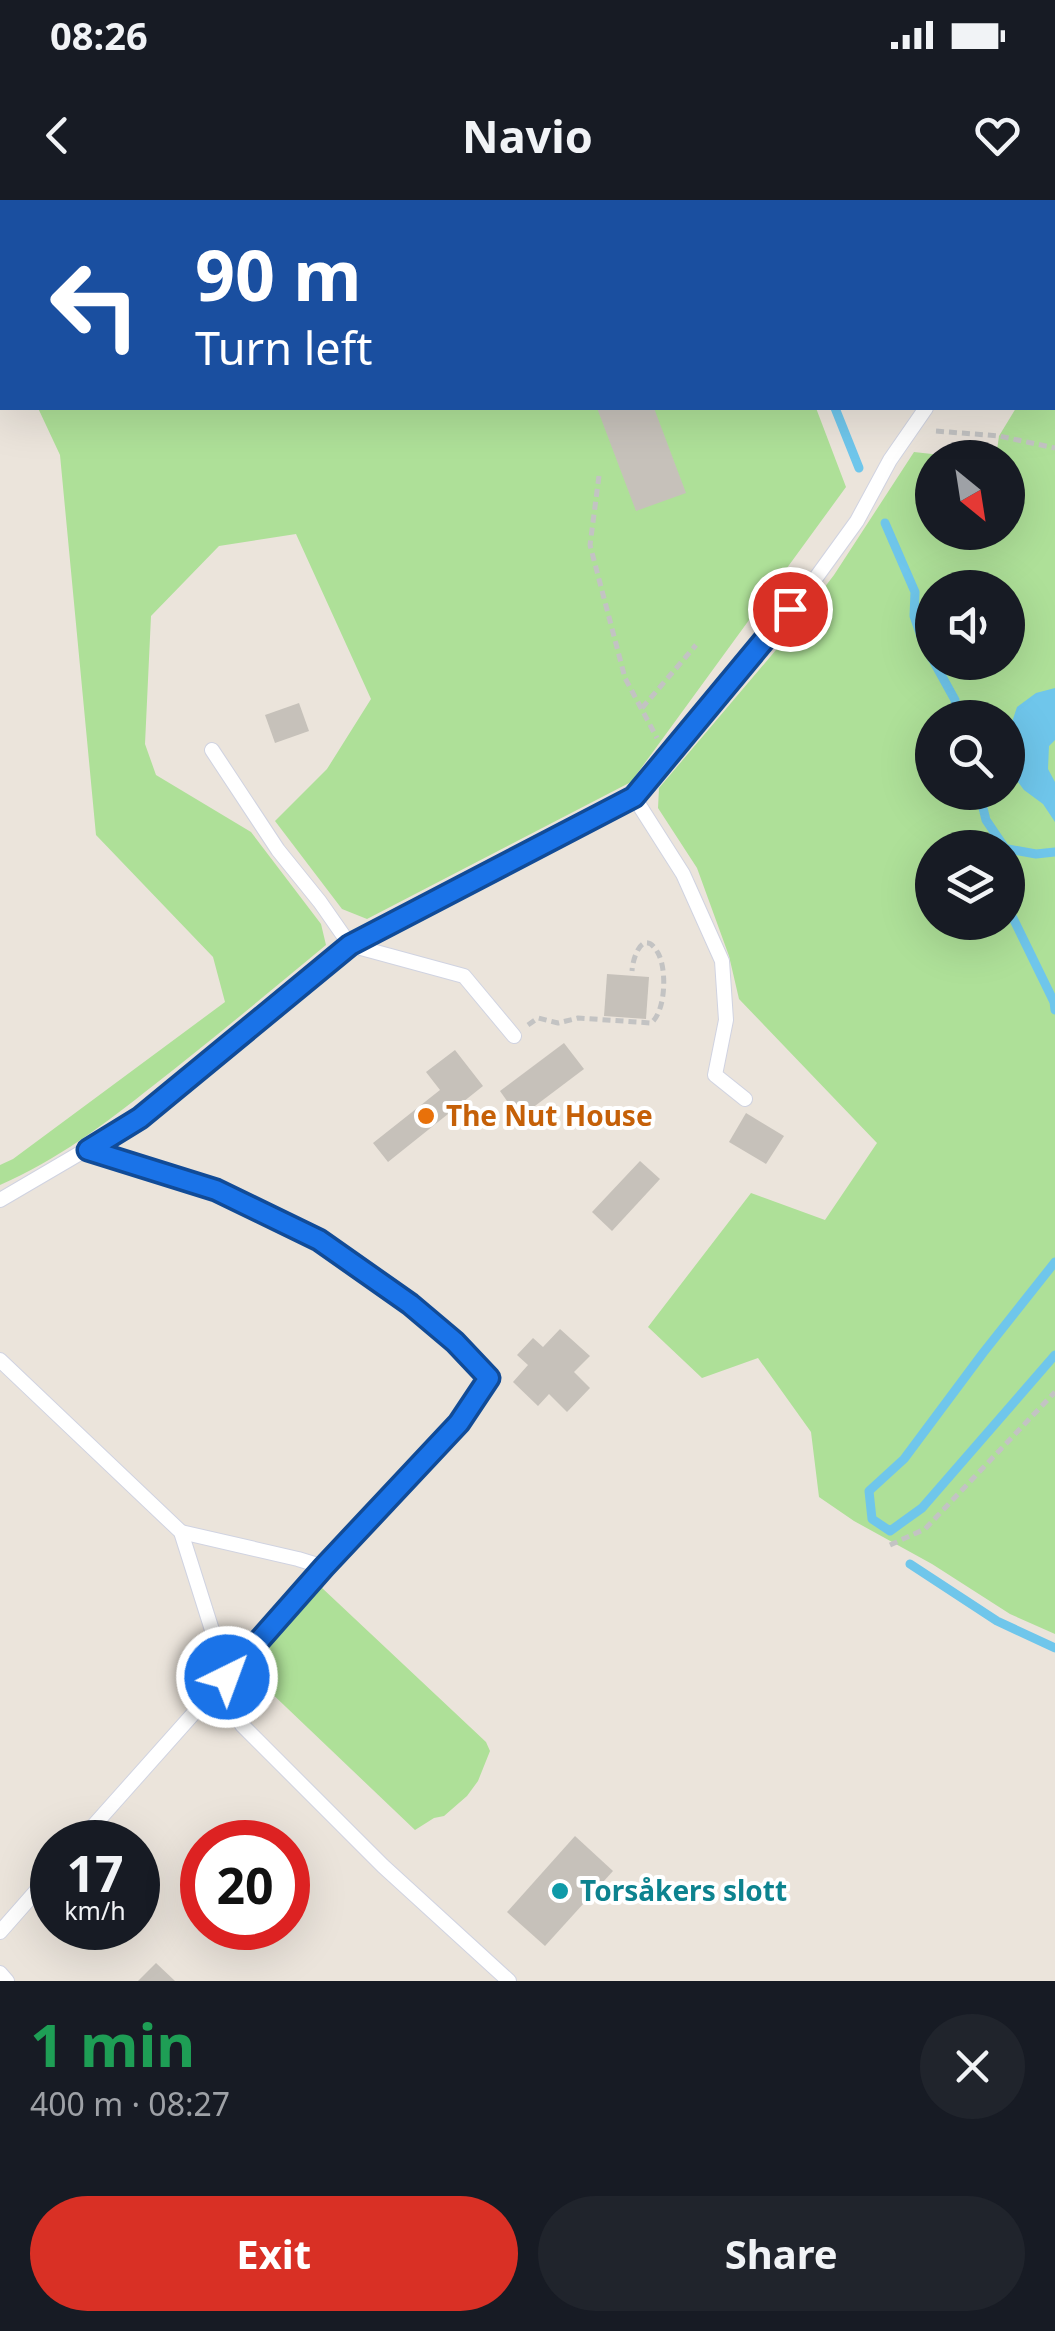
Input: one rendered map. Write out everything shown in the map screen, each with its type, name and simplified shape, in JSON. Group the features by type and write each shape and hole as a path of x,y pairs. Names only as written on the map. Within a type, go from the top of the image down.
{"lane":[{"path":"0,1200 140,1118 350,945 634,797 815,579 857,521 890,460 925,410"},
{"path":"212,750 278,850 350,945 464,976 514,1036"},
{"path":"634,797 683,874 722,960 726,1020 715,1075 744,1099"},
{"path":"88,1150 216,1190 319,1240 410,1304 455,1342 489,1378 459,1423 324,1567 99,1820"},
{"path":"0,1360 182,1532 242,1725 383,1866 508,1981"},
{"path":"182,1532 324,1567"},
{"path":"0,1932 30,1897"},
{"path":"0,1974 7,1981"}],"path":[{"path":"911,430 999,436 1055,448"},
{"path":"598,476 590,545 625,678 668,758"},
{"path":"642,708 696,645"},
{"path":"514,1036 538,1018 558,1022 578,1018 651,1022 661,1008 664,976 656,948 650,944 638,948 632,971"},
{"path":"890,1544 925,1528 1055,1392"}],"green space":[{"path":"39,410 817,410 846,487 631,782 367,919 342,909 275,821 327,769 371,699 296,534 219,546 151,616 145,744 156,775 251,832 321,924 326,945 99,1127 41,1165 0,1185 0,1165 225,1002 213,957 96,835 60,455"},
{"path":"1015,410 1055,410 1055,1634 1010,1614 819,1497 811,1432 758,1358 702,1378 648,1327 751,1193 825,1220 877,1143 739,999 729,956 697,868 658,808 659,788 834,575 914,452 915,550 1025,550 1025,440 998,440"},
{"path":"321,1587 486,1742 490,1751 467,1796 444,1816 415,1830 245,1668"}],"water":[{"path":"1055,688 1055,740 1049,746 1048,769 1055,782 1055,822 1043,804 1025,791 1025,701 1036,693"}],"building":[{"path":"598,410 655,410 686,493 636,511"},
{"path":"299,703 309,731 275,743 265,715"},
{"path":"607,974 649,977 646,1019 604,1016"},
{"path":"564,1043 584,1069 519,1118 500,1091"},
{"name":"The Nut House","path":"455,1050 483,1086 388,1162 373,1143 440,1090 426,1072"},
{"path":"746,1113 784,1136 766,1164 729,1142"},
{"path":"640,1161 660,1179 612,1231 592,1212"},
{"path":"560,1329 590,1356 574,1372 590,1388 567,1412 549,1394 538,1406 513,1382 528,1365 517,1355 533,1338 543,1347"},
{"name":"Torsåkers slott","path":"575,1836 613,1871 545,1946 507,1912"},
{"path":"156,1963 175,1981 138,1981"}],"waterway":[{"path":"836,410 859,468"},
{"path":"885,523 915,592"},
{"path":"915,592 915,619"},
{"path":"944,680 955,700"},
{"path":"984,810 993,830"},
{"path":"1025,852 1055,852"},
{"path":"1024,940 1055,1010"},
{"path":"1055,1262 904,1459 869,1491 872,1519 890,1531 922,1508 1055,1355"},
{"path":"910,1564 997,1621 1055,1648"}],"place":[{"name":"The Nut House","path":"426,1116"},
{"name":"Torsåkers slott","path":"560,1891"}],"route":[{"path":"227,1677 459,1423 489,1378 455,1342 410,1304 319,1240 216,1190 88,1150 140,1118 350,945 634,797 790,609"}]}
